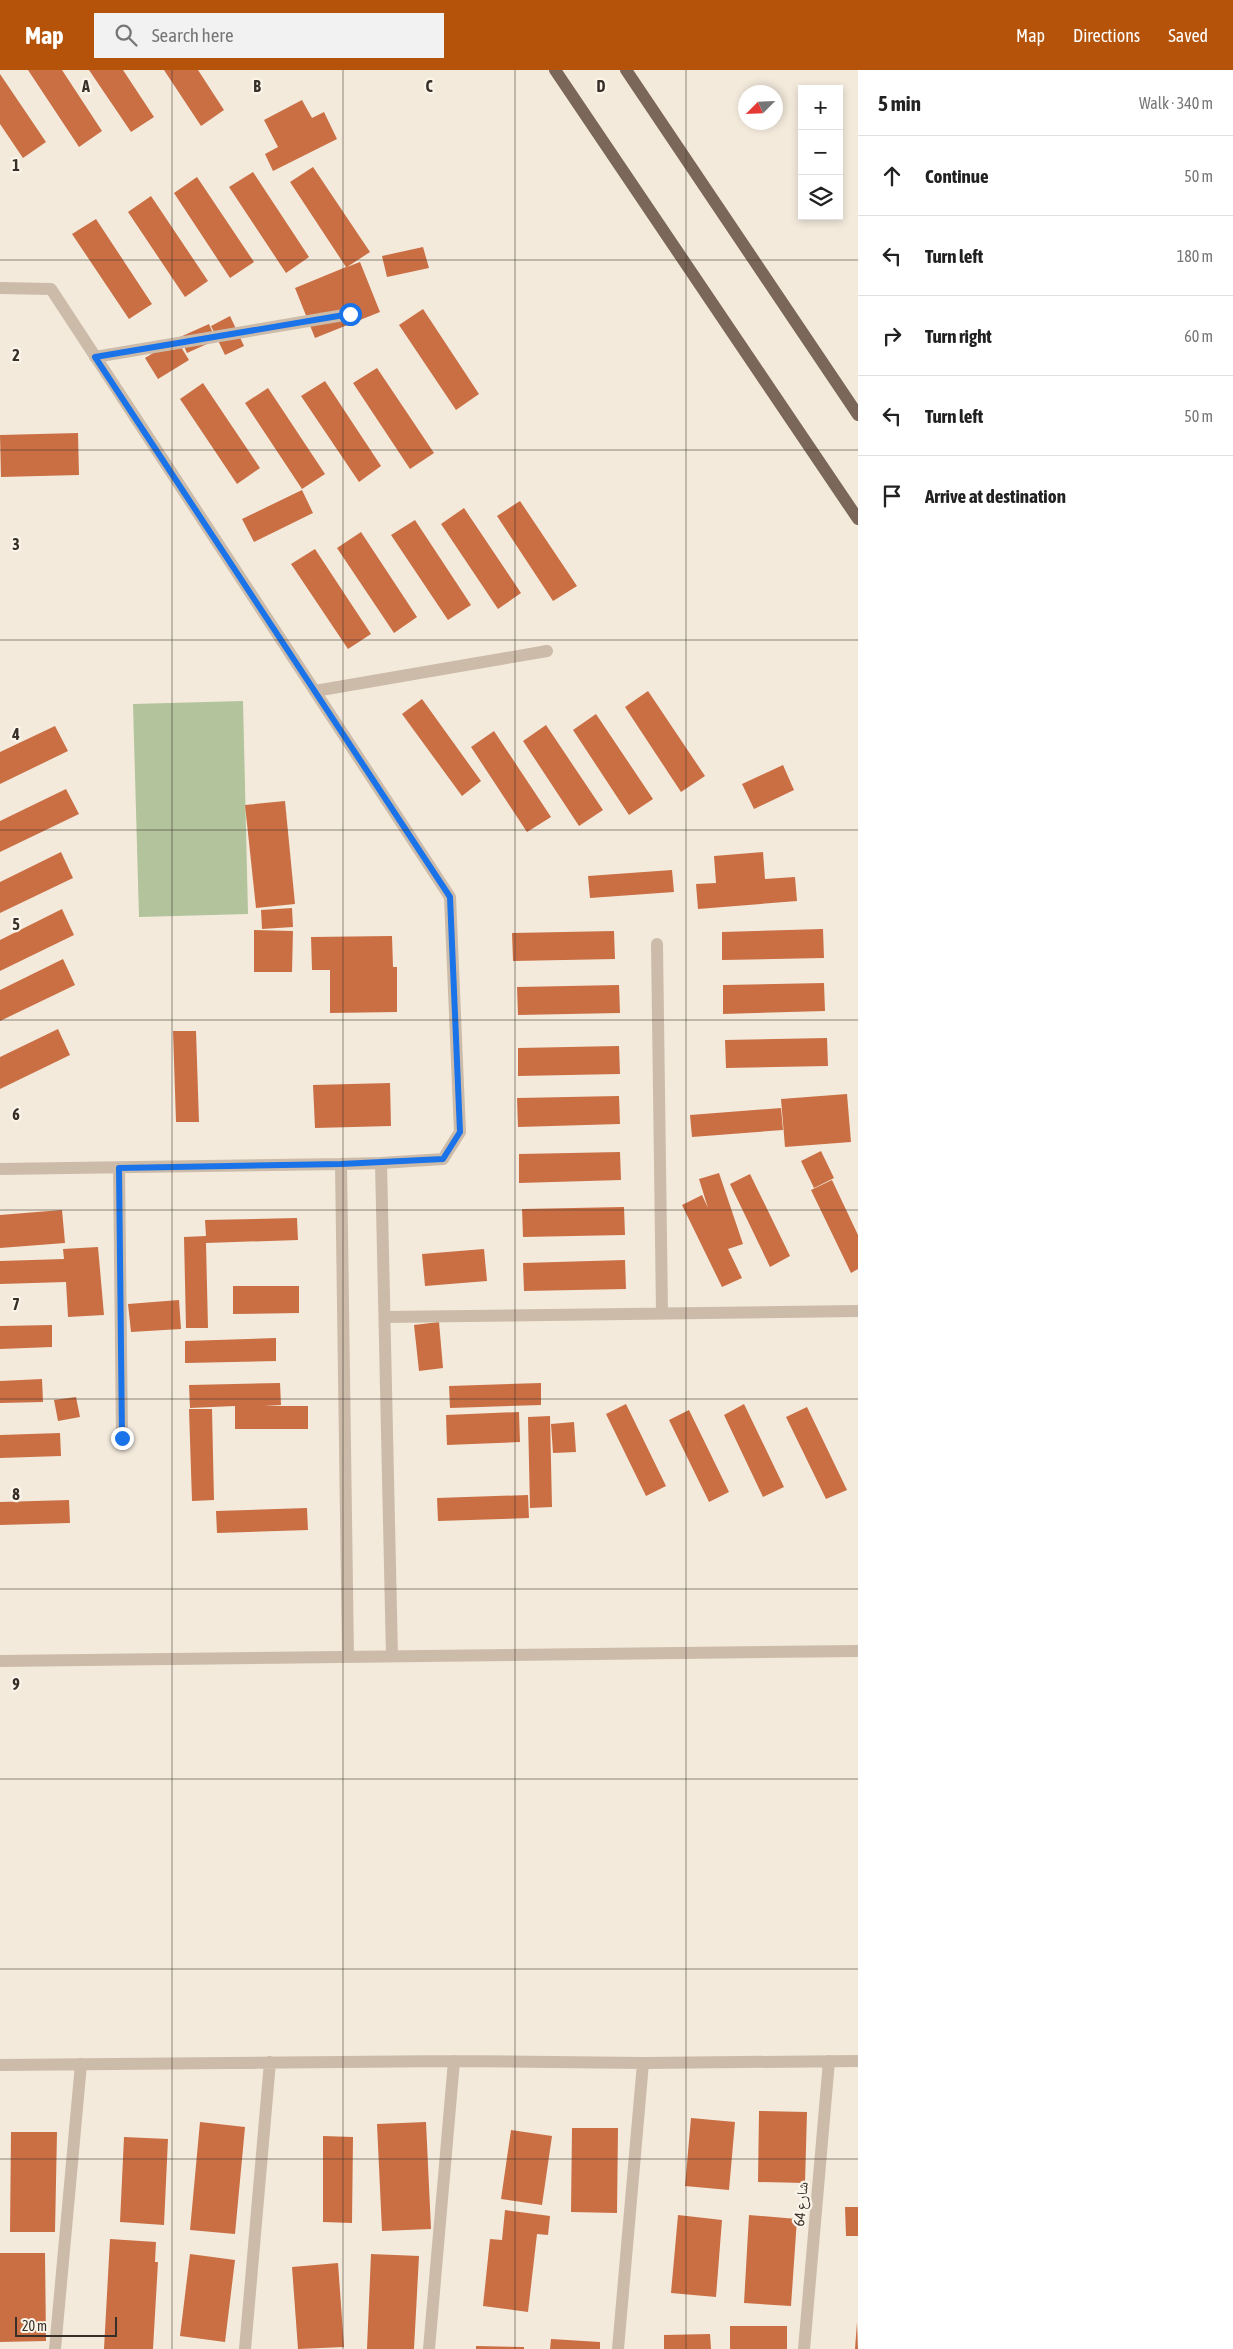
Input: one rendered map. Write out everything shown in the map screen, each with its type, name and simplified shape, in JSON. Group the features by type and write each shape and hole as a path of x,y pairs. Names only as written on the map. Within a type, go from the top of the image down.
{"main road":[{"path":"555,70 858,519"},
{"path":"626,70 858,416"}],"street":[{"path":"0,288 50,289 450,897 460,1132 443,1159 341,1164 0,1169"},
{"path":"95,357 350,314"},
{"path":"315,691 547,651"},
{"path":"657,944 662,1313"},
{"path":"382,1163 392,1656"},
{"path":"341,1164 348,1657"},
{"path":"119,1168 122,1438"},
{"path":"385,1317 858,1311"},
{"path":"0,1661 858,1651"},
{"path":"0,2065 454,2061 643,2063 858,2061"},
{"path":"429,2349 454,2061"},
{"name":"شارع 64","path":"804,2349 829,2061"},
{"path":"245,2349 270,2062"},
{"path":"618,2349 643,2063"},
{"path":"55,2349 81,2064"}],"green space":[{"path":"243,701 248,914 139,917 133,704"}],"building":[{"path":"28,70 62,70 102,131 79,147"},
{"path":"89,70 123,70 154,117 131,132"},
{"path":"164,70 198,70 224,110 201,126"},
{"path":"0,74 46,142 23,158 0,124"},
{"path":"302,100 312,118 324,112 337,139 273,171 265,154 278,147 264,120"},
{"path":"313,167 370,252 347,267 360,262 380,312 315,338 295,288 346,267 290,182"},
{"path":"253,172 309,257 286,273 229,187"},
{"path":"197,177 254,262 230,278 174,193"},
{"path":"151,196 208,281 185,297 128,212"},
{"path":"96,219 152,304 129,319 72,234"},
{"path":"423,247 429,268 387,277 382,256"},
{"path":"423,309 479,394 456,410 399,325"},
{"path":"230,316 244,346 225,355 211,326"},
{"path":"209,324 216,340 187,353 180,337"},
{"path":"176,339 189,360 158,379 145,358"},
{"path":"377,368 434,453 410,469 353,383"},
{"path":"325,381 381,466 359,482 301,396"},
{"path":"203,383 260,468 237,484 180,399"},
{"path":"268,388 325,474 302,489 245,403"},
{"path":"78,433 79,475 1,477 0,435"},
{"path":"302,490 313,513 254,542 242,519"},
{"path":"520,501 577,586 553,601 497,516"},
{"path":"464,508 521,593 498,609 441,524"},
{"path":"415,520 471,605 448,620 391,535"},
{"path":"361,532 417,617 394,633 337,548"},
{"path":"315,549 371,634 348,649 291,564"},
{"path":"648,691 705,776 681,792 625,707"},
{"path":"422,699 481,781 462,796 402,714"},
{"path":"596,714 653,799 629,815 573,730"},
{"path":"546,725 603,810 579,826 523,741"},
{"path":"55,726 68,751 0,784 0,752"},
{"path":"494,731 551,817 527,832 471,747"},
{"path":"783,765 794,790 754,809 742,784"},
{"path":"66,789 79,814 0,852 0,821"},
{"path":"285,801 295,904 256,908 245,805"},
{"path":"61,852 73,878 0,913 0,882"},
{"path":"763,852 765,879 795,877 797,901 698,909 696,884 716,883 714,856"},
{"path":"672,870 674,892 590,898 588,876"},
{"path":"292,908 293,927 262,929 261,910"},
{"path":"62,909 74,935 0,971 0,940"},
{"path":"823,929 824,958 722,960 722,932"},
{"path":"254,930 293,931 292,972 254,972"},
{"path":"614,931 615,959 513,961 512,933"},
{"path":"392,936 393,967 397,967 397,1012 330,1013 330,970 312,970 311,937"},
{"path":"63,959 75,985 0,1021 0,990"},
{"path":"824,983 825,1011 723,1014 723,985"},
{"path":"619,985 620,1013 518,1015 517,987"},
{"path":"58,1029 70,1055 0,1089 0,1057"},
{"path":"173,1031 196,1031 199,1122 176,1122"},
{"path":"827,1038 828,1066 726,1068 725,1040"},
{"path":"619,1046 620,1074 518,1076 518,1048"},
{"path":"390,1083 391,1126 315,1128 313,1085"},
{"path":"847,1094 851,1142 785,1147 781,1099"},
{"path":"619,1096 620,1124 518,1127 517,1098"},
{"path":"781,1108 783,1130 692,1137 690,1115"},
{"path":"821,1151 834,1178 814,1188 801,1161"},
{"path":"620,1152 621,1180 519,1183 519,1154"},
{"path":"719,1173 743,1244 728,1249 742,1278 722,1287 682,1205 702,1195 708,1208 699,1179"},
{"path":"750,1174 790,1256 770,1267 730,1184"},
{"path":"832,1180 858,1235 858,1269 851,1273 811,1190"},
{"path":"624,1207 625,1235 523,1237 522,1209"},
{"path":"62,1210 65,1243 0,1248 0,1215"},
{"path":"297,1218 298,1240 206,1243 208,1328 186,1328 184,1237 206,1236 205,1220"},
{"path":"98,1247 104,1315 68,1317 66,1282 0,1284 0,1261 64,1259 63,1249"},
{"path":"484,1249 487,1281 425,1286 422,1254"},
{"path":"625,1260 626,1289 524,1291 523,1263"},
{"path":"233,1286 299,1286 299,1313 233,1314"},
{"path":"179,1300 181,1329 131,1332 128,1304"},
{"path":"439,1322 443,1368 419,1371 414,1325"},
{"path":"52,1325 52,1347 0,1349 0,1326"},
{"path":"276,1338 276,1361 185,1363 185,1341"},
{"path":"42,1379 43,1402 0,1403 0,1381"},
{"path":"280,1383 281,1405 264,1406 308,1406 308,1429 235,1429 235,1406 190,1408 189,1385"},
{"path":"541,1383 541,1405 450,1408 449,1386"},
{"path":"76,1397 80,1417 58,1421 54,1400"},
{"path":"626,1404 666,1486 646,1496 606,1414"},
{"path":"744,1404 784,1487 763,1497 724,1415"},
{"path":"807,1407 847,1490 826,1499 786,1417"},
{"path":"189,1409 212,1409 214,1500 192,1501"},
{"path":"689,1410 729,1492 709,1502 669,1420"},
{"path":"519,1412 520,1442 447,1445 446,1415"},
{"path":"550,1416 552,1507 530,1508 528,1417"},
{"path":"574,1422 576,1452 553,1453 551,1424"},
{"path":"60,1433 61,1456 0,1458 0,1435"},
{"path":"528,1495 529,1518 438,1521 437,1498"},
{"path":"69,1500 70,1523 0,1525 0,1502"},
{"path":"307,1508 308,1530 217,1533 216,1511"},
{"path":"759,2111 807,2112 805,2183 758,2182"},
{"path":"691,2118 735,2122 729,2190 685,2186"},
{"path":"200,2122 245,2127 235,2234 190,2230"},
{"path":"426,2122 431,2229 382,2231 377,2124"},
{"path":"572,2128 618,2128 617,2213 571,2212"},
{"path":"511,2130 552,2136 542,2205 501,2199"},
{"path":"11,2132 57,2132 55,2232 10,2232"},
{"path":"323,2136 353,2137 352,2223 323,2222"},
{"path":"124,2137 168,2139 164,2225 120,2222"},
{"path":"845,2207 858,2207 858,2236 846,2236"},
{"path":"505,2210 550,2216 548,2235 537,2234 528,2312 483,2306 490,2239 502,2240"},
{"path":"678,2215 722,2220 716,2297 671,2293"},
{"path":"749,2215 797,2219 791,2306 744,2303"},
{"path":"110,2239 156,2242 155,2262 158,2262 153,2349 104,2349"},
{"path":"0,2253 45,2253 46,2341 0,2342"},
{"path":"190,2254 235,2260 225,2342 180,2336"},
{"path":"371,2254 419,2256 414,2349 367,2349"},
{"path":"338,2263 344,2347 298,2349 292,2267"},
{"path":"857,2322 858,2349 855,2349"},
{"path":"730,2326 787,2326 787,2349 730,2349"},
{"path":"710,2334 711,2349 664,2349 664,2335"},
{"path":"551,2339 600,2342 600,2349 550,2349"},
{"path":"476,2346 524,2347 524,2349 476,2349"}],"route":[{"path":"122,1438 119,1168 382,1163 443,1159 460,1132 450,897 95,357 350,314"}]}
